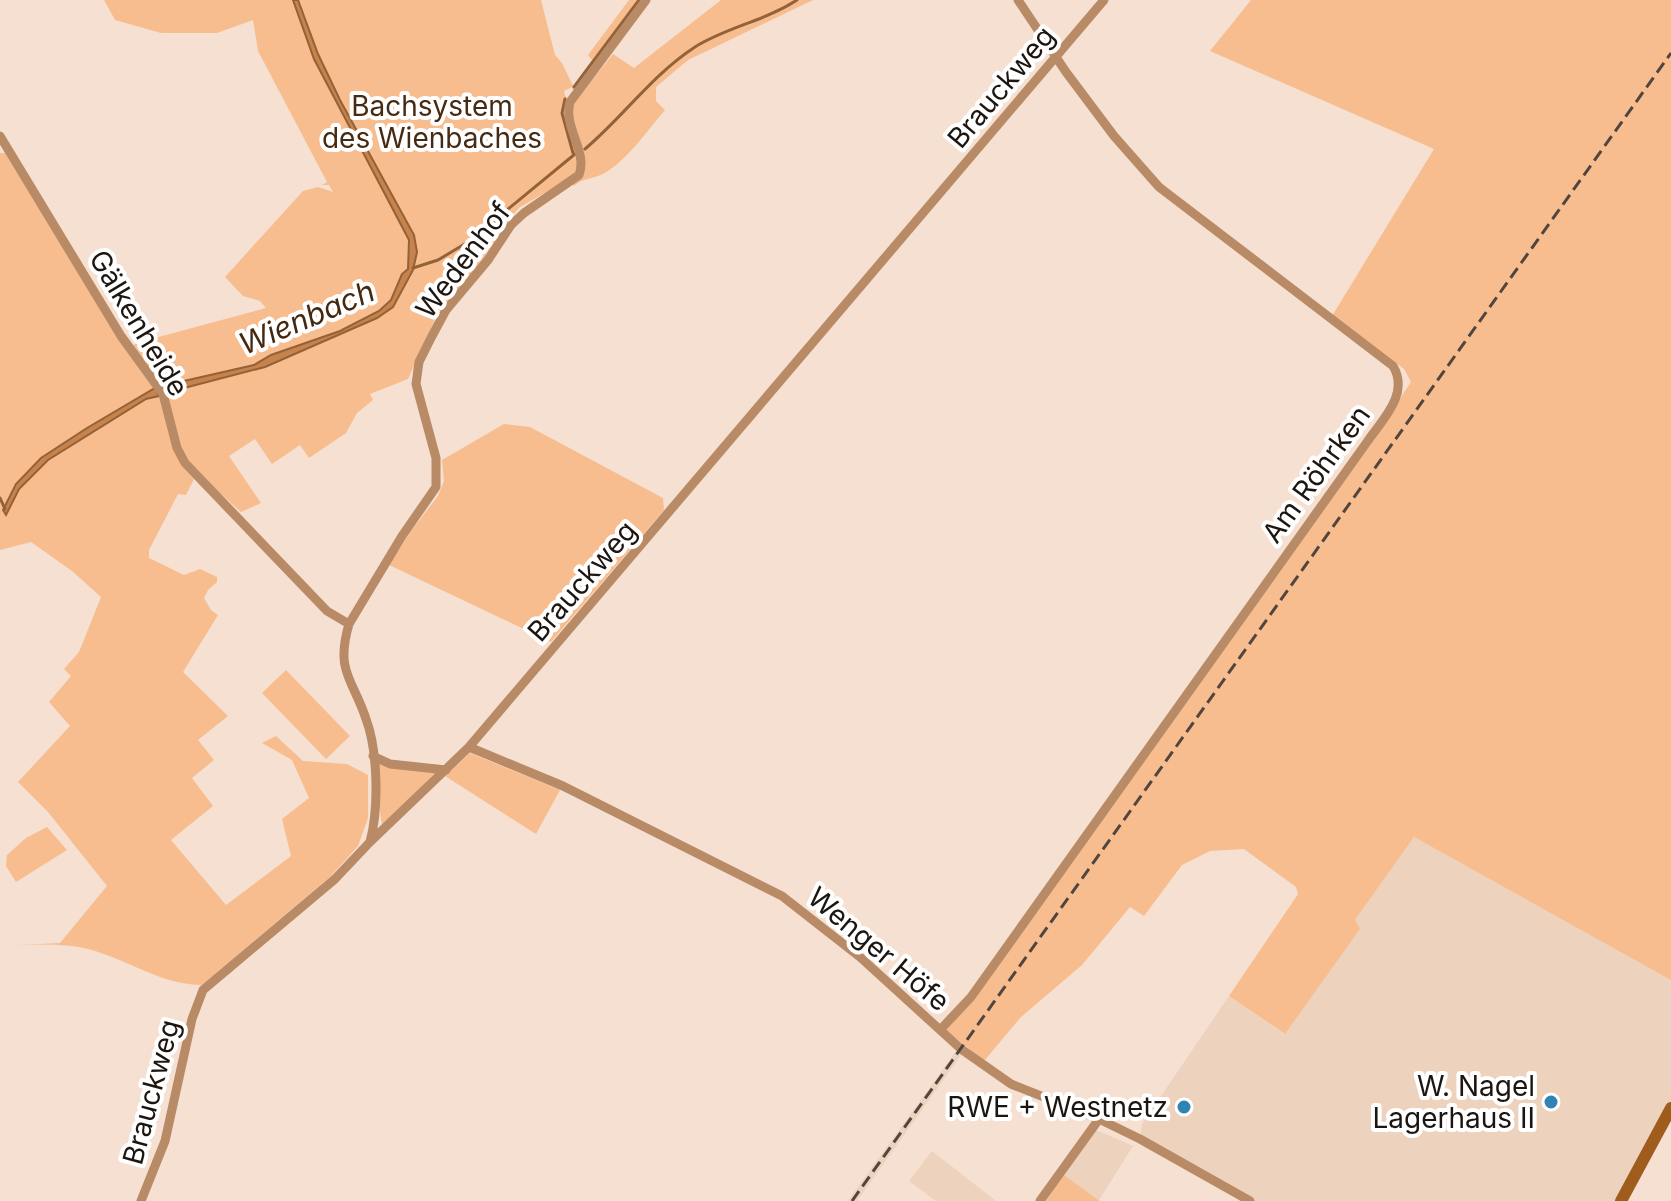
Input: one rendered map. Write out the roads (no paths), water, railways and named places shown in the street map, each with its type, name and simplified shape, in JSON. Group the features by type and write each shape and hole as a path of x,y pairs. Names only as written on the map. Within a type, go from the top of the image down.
{"main road":[{"path":"1621,1201 1671,1108"}],"street":[{"name":"Wedenhof","path":"370,842 377,806 373,756 366,718 345,672 344,649 349,624 402,536 436,487 436,458 416,384 419,362 446,310 482,269 511,225 579,175 582,167 568,120 570,102 646,0"},
{"name":"Am Röhrken","path":"940,1030 971,997 1096,823 1367,442 1396,399 1399,387 1393,366 1159,187 1114,136 1055,58 1018,0"},
{"name":"Brauckweg","path":"141,1201 165,1141 192,1019 203,990 335,879 469,747 1104,0"},
{"name":"Gälkenheide","path":"0,136 121,336 164,397 177,448 190,470 327,611 349,624"},
{"name":"Wenger Höfe","path":"469,747 563,786 782,896 860,957 970,1057 1011,1084 1140,1139 1250,1201"},
{"path":"373,756 390,764 446,770"},
{"path":"1040,1201 1099,1119"}],"waterway":[{"path":"574,87 639,0"},
{"path":"585,149 679,58 720,34 797,0"},
{"path":"565,99 562,113 573,153"},
{"path":"413,268 438,260 468,242 575,154"},
{"path":"0,498 5,509"}],"railway":[{"path":"852,1201 1671,53"}],"place":[{"name":"W. Nagel Lagerhaus II","path":"1551,1102"},
{"name":"RWE + Westnetz","path":"1184,1107"}],"park label":[{"name":"Bachsystem des Wienbaches","path":"432,122"}],"water label":[{"name":"Wienbach","path":"307,318"}]}
